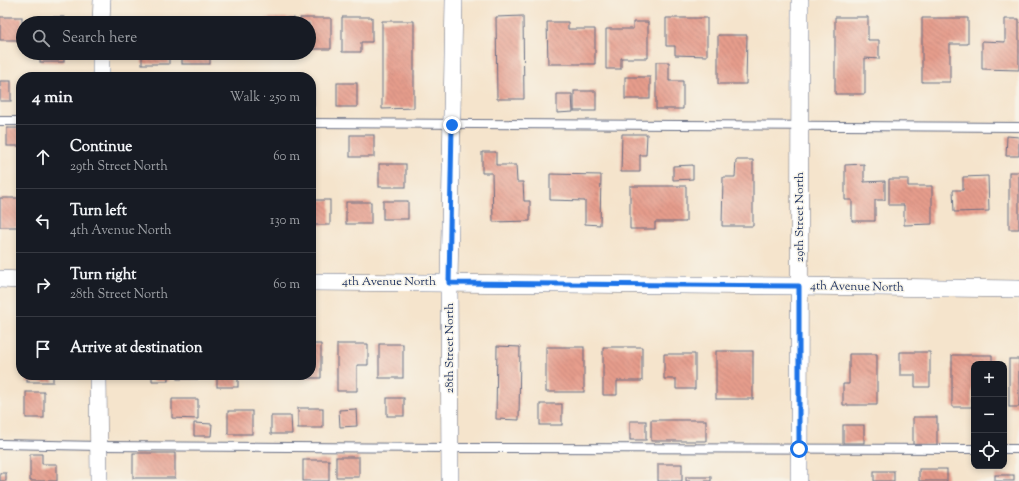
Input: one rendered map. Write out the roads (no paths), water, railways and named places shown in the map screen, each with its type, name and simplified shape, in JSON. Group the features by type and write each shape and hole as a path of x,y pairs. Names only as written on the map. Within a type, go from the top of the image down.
{"street":[{"path":"101,16 102,0"},
{"name":"28th Street North","path":"450,481 449,283 454,0"},
{"name":"29th Street North","path":"799,481 800,0"},
{"path":"101,60 101,72"},
{"path":"0,280 16,280"},
{"name":"4th Avenue North","path":"316,282 1019,289"},
{"path":"98,380 99,481"}],"lane":[{"path":"0,121 16,121"},
{"path":"316,123 1019,127"},
{"path":"0,444 450,448 971,449"},
{"path":"1007,449 1019,449"}]}
